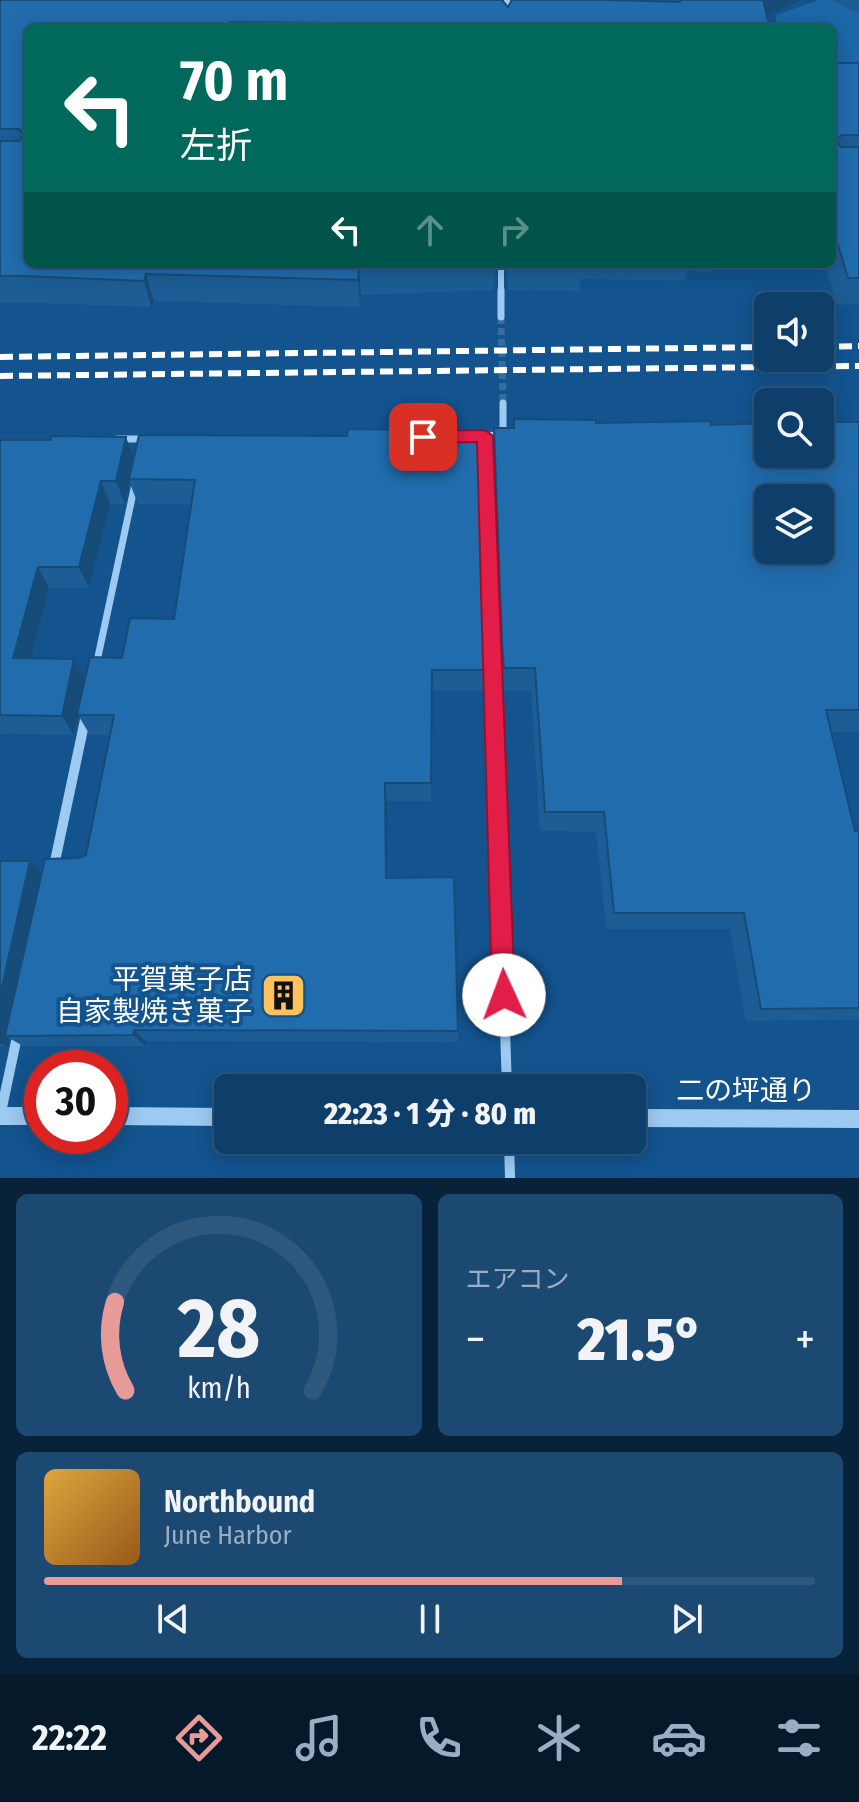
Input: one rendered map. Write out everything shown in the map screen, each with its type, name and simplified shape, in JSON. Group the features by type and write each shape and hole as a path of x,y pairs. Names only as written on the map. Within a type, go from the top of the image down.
{"street":[{"path":"506,24 507,0"},
{"path":"501,268 501,317"},
{"path":"503,403 503,435"},
{"path":"469,436 518,435"},
{"path":"485,436 507,1074"},
{"path":"142,454 145,439"},
{"path":"101,440 160,439"},
{"path":"92,685 138,470"},
{"path":"50,885 89,701"},
{"path":"20,1023 0,1116 24,1116"},
{"path":"128,1116 214,1117"},
{"name":"二の坪通り","path":"646,1118 859,1119"},
{"path":"509,1154 510,1178"}],"shaded area":[{"path":"819,0 859,0 859,82 836,83 836,24 777,24 776,15"}],"building":[{"path":"0,0 502,0 508,7 512,0 763,0 769,24 24,24 24,134 19,129 0,129"},
{"path":"836,63 859,63 859,135 842,135 836,140"},
{"path":"24,134 24,268 359,268 358,280 146,274 144,281 0,276 0,141 19,141"},
{"path":"836,140 841,147 859,147 859,278 848,278 836,238"},
{"path":"514,419 596,420 596,423 754,423 754,468 834,468 834,422 859,422 859,710 826,710 855,831 859,831 859,1008 761,1009 744,913 614,913 604,812 545,812 535,668 504,668 494,428 514,428"},
{"path":"348,429 481,431 488,670 432,670 431,783 385,783 386,878 454,877 458,1031 134,1030 133,1035 5,1036 45,859 86,855 114,715 77,715 90,657 122,658 130,618 174,619 195,480 129,479 139,435 347,436"},
{"path":"52,436 126,437 116,481 101,481 79,567 38,567 13,658 74,659 62,716 0,715 0,440 50,440"},
{"path":"0,861 30,861 0,996"}],"tunnel":[{"path":"501,317 503,403"}],"railway":[{"path":"834,347 859,346"},
{"path":"0,357 754,347"},
{"path":"0,376 859,366"}],"place":[{"name":"平賀菓子店 自家製焼き菓子","path":"283,995"}],"route":[{"path":"423,437 485,436 504,995"}]}
